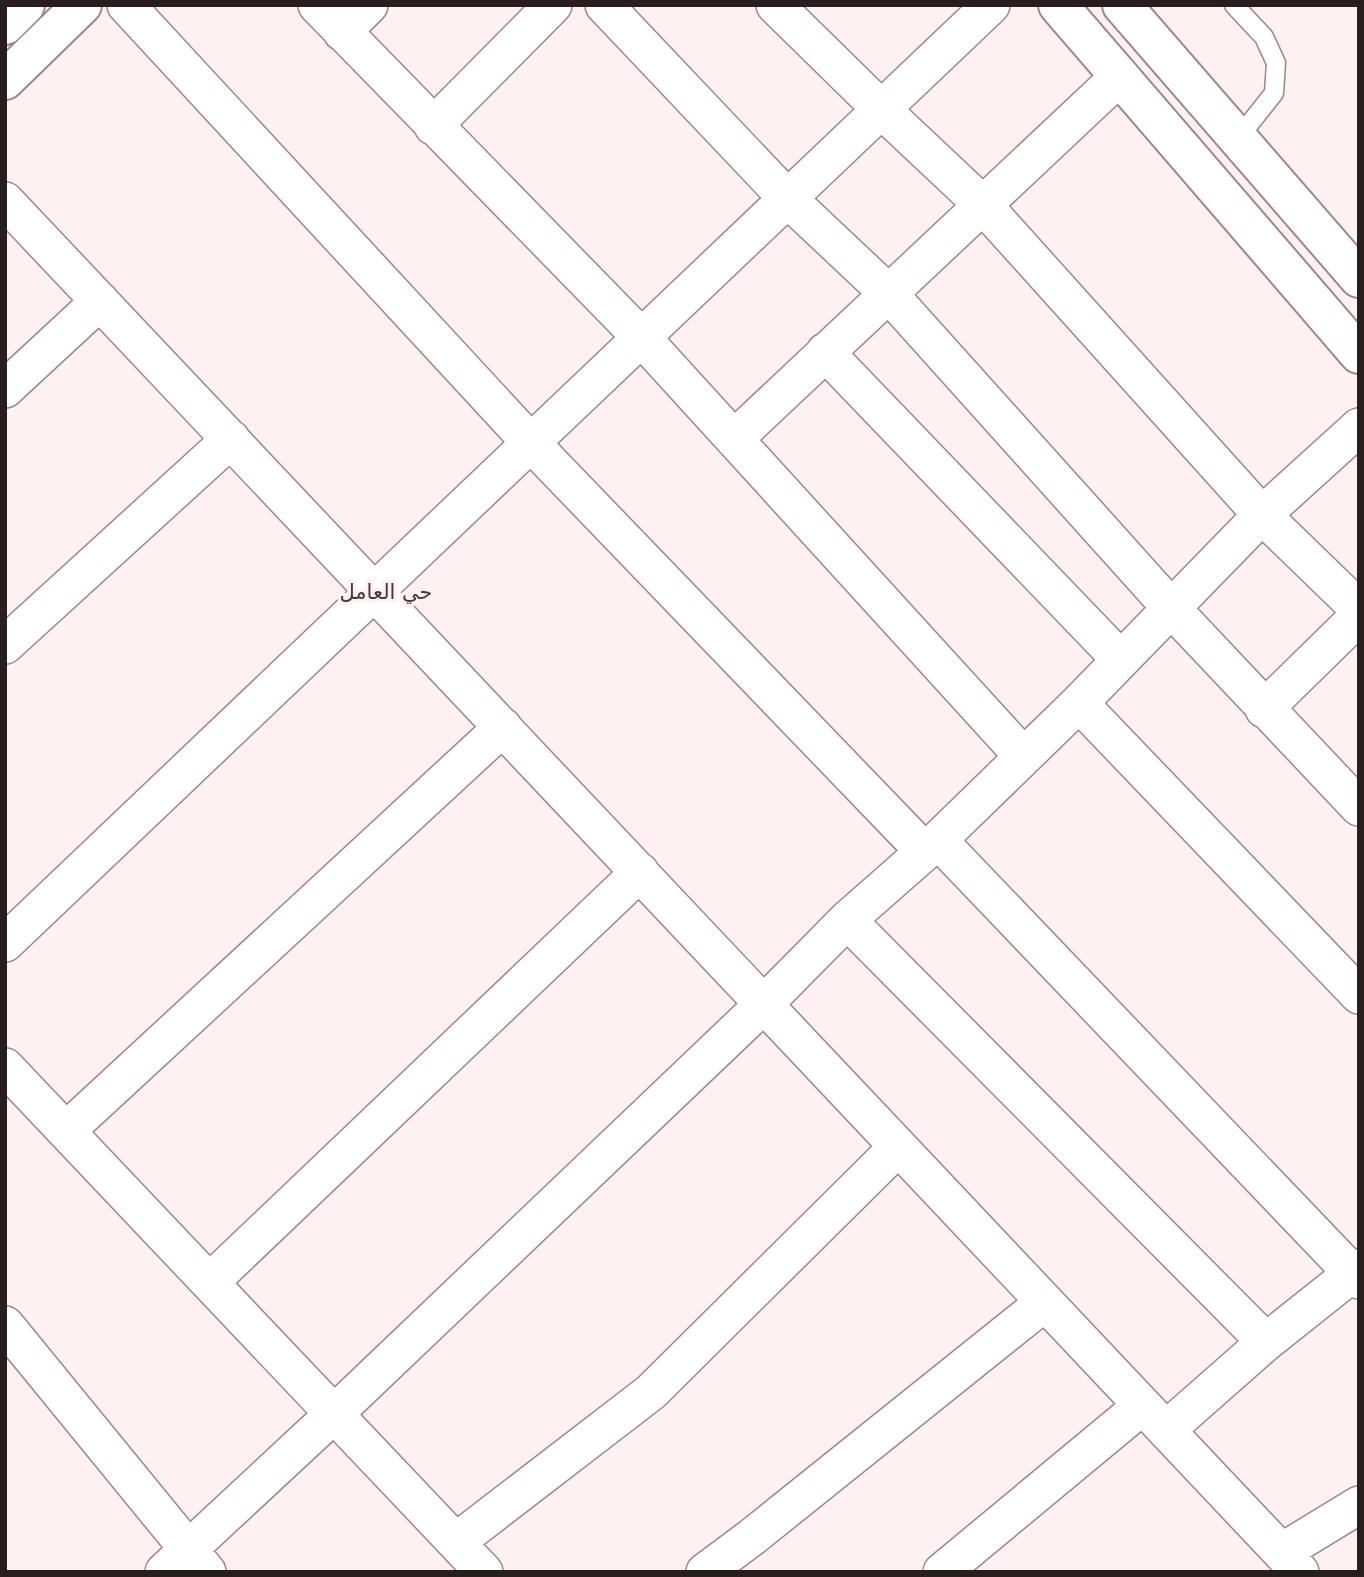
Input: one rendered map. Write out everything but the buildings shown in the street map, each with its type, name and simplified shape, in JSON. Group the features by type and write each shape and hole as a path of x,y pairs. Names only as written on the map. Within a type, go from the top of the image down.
{"street":[{"path":"5,25 25,5"},
{"path":"5,80 82,5"},
{"path":"125,5 530,442 1357,1274 1266,1342 1154,1418 942,1572"},
{"path":"317,5 641,337 1023,756"},
{"path":"342,32 369,5"},
{"path":"433,126 553,5"},
{"path":"604,5 787,198 889,293 1264,709 1359,807"},
{"path":"775,5 983,205 1262,514 1359,609"},
{"path":"5,943 991,5"},
{"path":"1058,5 1359,354"},
{"path":"1122,5 1359,278"},
{"path":"734,439 1120,76"},
{"path":"5,201 1291,1562 1359,1505"},
{"path":"5,389 100,301"},
{"path":"825,352 1121,660"},
{"path":"5,1325 186,1564 335,1413 764,1004 847,920 931,846 1079,703 1262,514 1359,427"},
{"path":"5,645 231,439"},
{"path":"1264,709 1359,616"},
{"path":"1079,703 1359,995"},
{"path":"66,1131 503,727"},
{"path":"210,1282 640,872"},
{"path":"847,920 1266,1342"},
{"path":"5,1067 484,1572"},
{"path":"456,1542 651,1392 898,1147"},
{"path":"705,1572 1045,1302"}],"lane":[{"path":"1234,5 1264,37 1276,62 1274,93 1238,137"}],"district":[{"name":"حي العامل","path":"386,592"}]}
